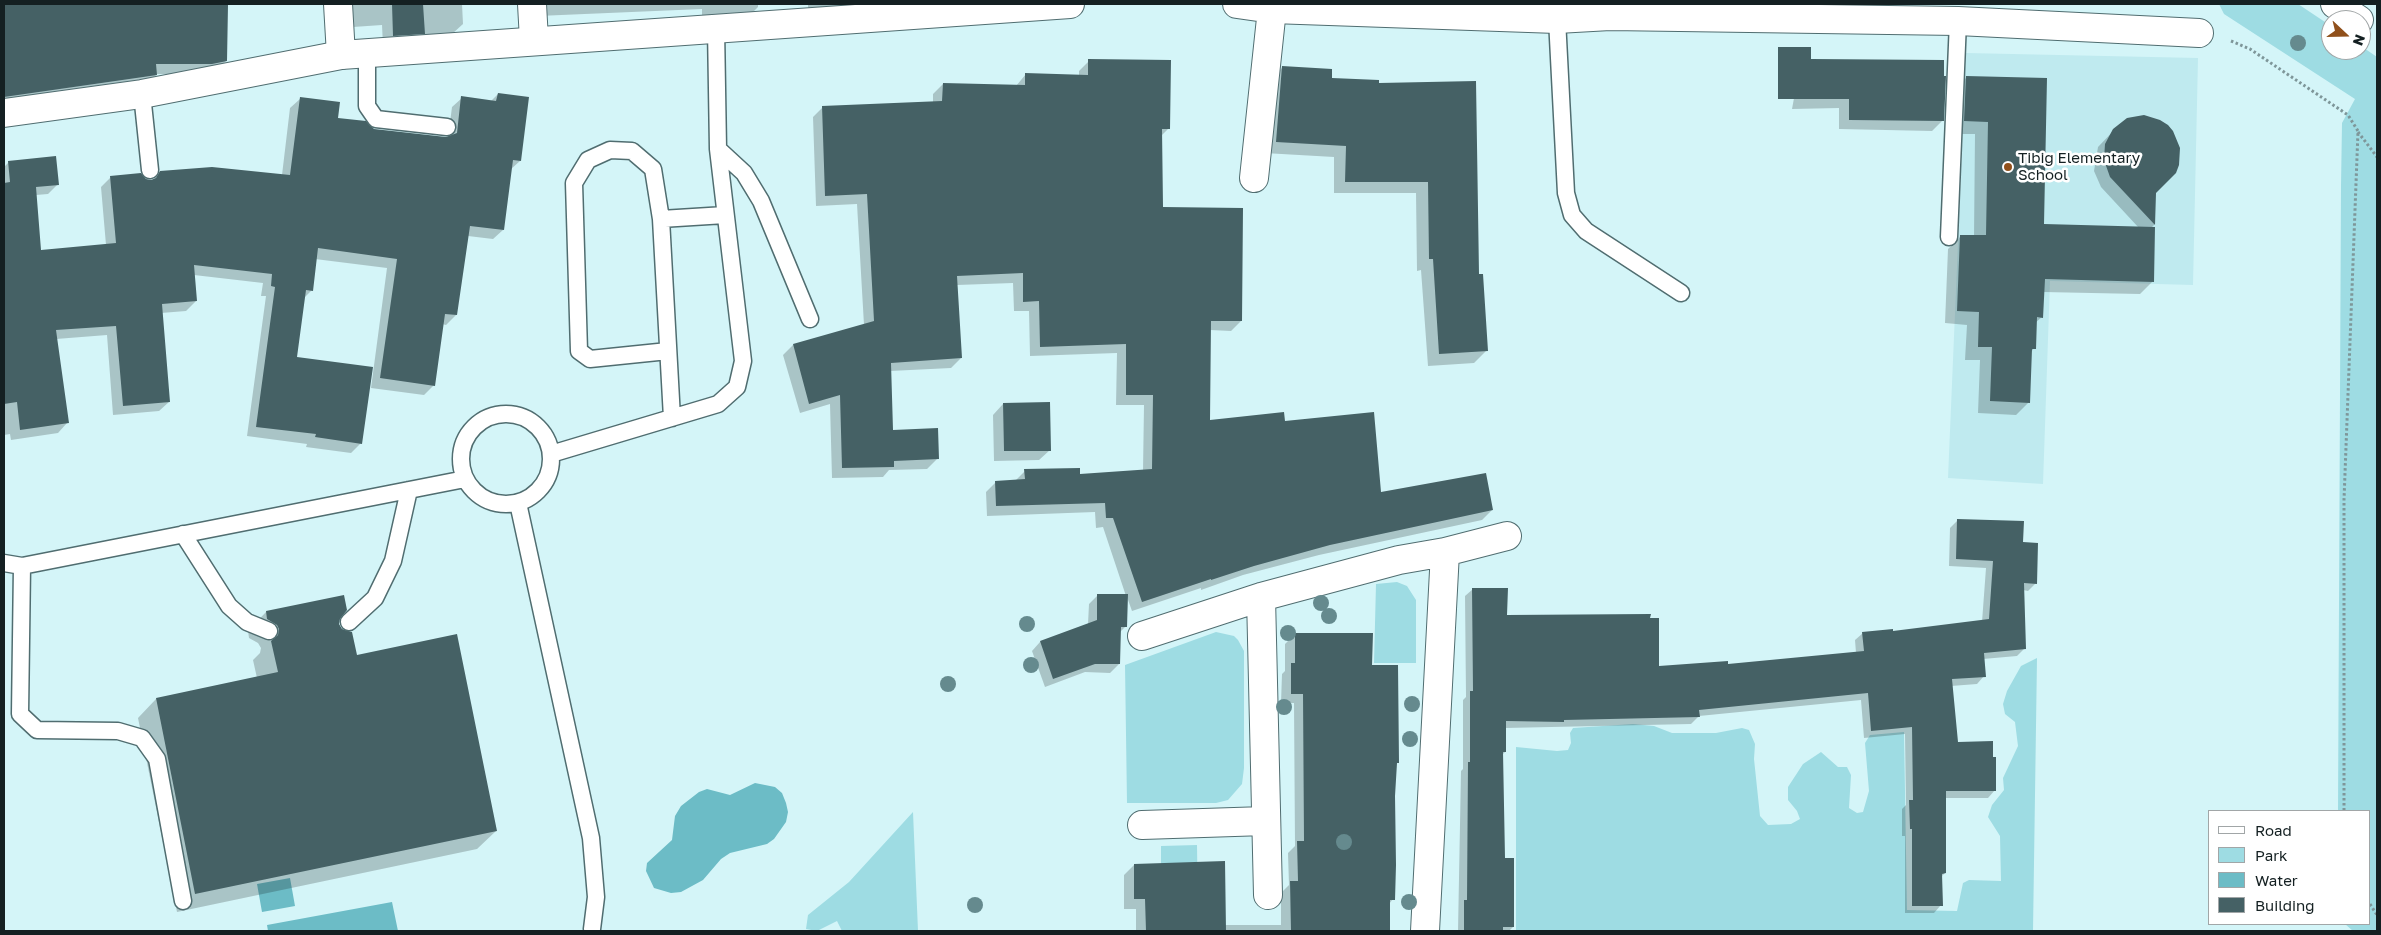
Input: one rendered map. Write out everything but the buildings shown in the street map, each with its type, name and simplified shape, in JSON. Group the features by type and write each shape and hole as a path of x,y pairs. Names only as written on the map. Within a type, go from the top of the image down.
{"main road":[{"path":"338,4 354,54"},
{"path":"532,4 534,40"},
{"path":"4,113 142,94 354,54 1070,4"},
{"path":"1237,4 1272,9 1556,19 1610,10 1813,11 2199,34"},
{"path":"1254,178 1272,9"},
{"path":"1142,636 1261,597 1399,560 1445,552 1507,536"},
{"path":"1425,931 1445,552"},
{"path":"1261,597 1268,895"},
{"path":"1142,825 1265,822"}],"lane":[{"path":"1556,19 1566,193 1572,215 1586,231 1681,294"},
{"path":"1949,237 1958,21"},
{"path":"551,454 718,404 737,387 743,361 718,149 716,28"},
{"path":"354,54 367,106 376,119 446,127"},
{"path":"142,94 150,170"},
{"path":"718,149 744,173 761,201 810,319"},
{"path":"668,351 590,359 579,352 574,183 588,160 610,150 632,151 653,169 661,219 672,418"},
{"path":"661,219 725,215"},
{"path":"510,413 525,417 538,426 547,439 551,454 550,470 543,485 532,496 518,503 502,504 487,500 474,492 465,479 461,464 462,448 468,433 479,422 494,414 510,413"},
{"path":"4,563 22,566 465,479"},
{"path":"350,622 375,598 393,561 409,490"},
{"path":"518,503 591,838 596,898 592,929"},
{"path":"184,534 229,606 247,622 269,631"},
{"path":"22,566 20,714 37,730 118,731 142,738 157,759 183,901"}],"path":[{"path":"2199,34 2222,38 2250,49 2348,115 2377,157"},
{"path":"2344,810 2344,500 2358,131"}],"shaded area":[{"path":"1966,53 2198,58 2193,285 2050,281 2043,484 1948,478"}],"green space":[{"path":"2219,4 2298,4 2321,19 2321,60 2371,60 2371,53 2377,57 2377,931 2353,931 2346,925 2371,925 2371,810 2338,810 2342,123 2355,99 2224,14"},
{"path":"1397,582 1407,586 1416,600 1416,663 1374,663 1376,584"},
{"path":"1216,632 1234,636 1244,651 1244,768 1242,784 1228,800 1216,803 1127,803 1125,665"},
{"path":"2037,658 2033,931 1516,931 1516,747 1557,751 1568,750 1571,743 1570,733 1573,728 1633,724 1654,726 1672,733 1716,733 1742,728 1749,730 1755,744 1754,759 1760,816 1768,825 1791,824 1800,819 1797,811 1788,800 1788,787 1803,764 1821,752 1838,767 1847,767 1851,775 1849,808 1857,813 1863,812 1869,791 1865,743 1870,735 1904,732 1907,910 1957,911 1963,883 1969,880 2001,881 2000,836 1988,817 1992,805 2004,790 2003,778 2018,746 2015,722 2005,714 2003,704 2007,691 2021,666"},
{"path":"913,812 918,931 842,931 837,921 817,931 806,929 808,915 849,882"},
{"path":"1197,845 1198,916 1161,916 1161,846"}],"water":[{"path":"755,783 775,787 782,793 786,803 788,812 786,822 774,839 767,844 730,853 721,859 703,880 681,892 671,893 654,888 646,871 647,863 672,840 675,816 681,806 699,792 707,789 730,795"},
{"path":"290,878 295,906 262,912 257,884"},
{"path":"392,902 398,931 268,931 267,925"}],"place":[{"name":"Tibig Elementary School","path":"2008,167"}]}
